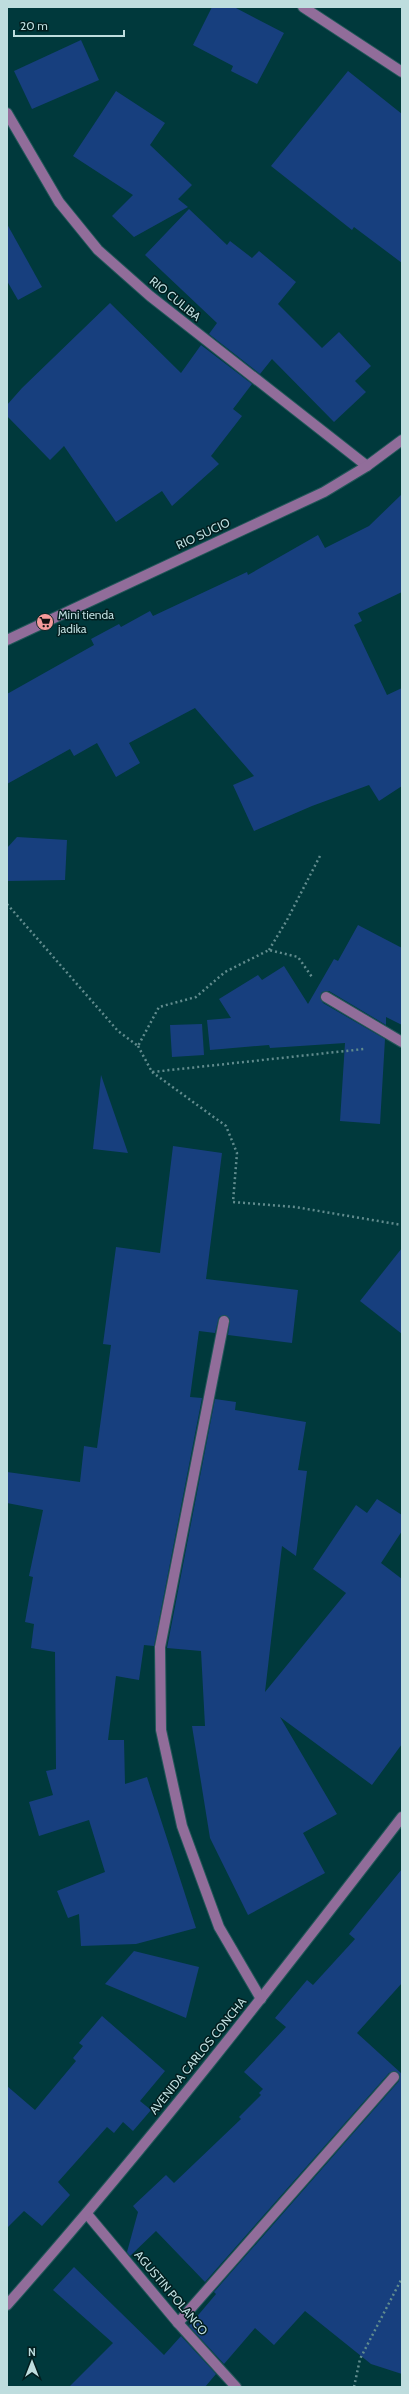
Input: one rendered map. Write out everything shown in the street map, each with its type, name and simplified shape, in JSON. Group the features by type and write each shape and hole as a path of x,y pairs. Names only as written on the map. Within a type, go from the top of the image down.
{"street":[{"path":"303,7 402,72"},
{"name":"RIO CULIBA","path":"7,113 59,202 98,250 150,296 367,466"},
{"name":"RIO SUCIO","path":"7,640 324,492 367,466 402,440"},
{"path":"326,996 402,1042"},
{"path":"224,1321 160,1647 161,1730 182,1826 219,1927 261,1999"},
{"name":"AVENIDA CARLOS CONCHA","path":"7,2305 87,2214 261,1999 402,1817"},
{"path":"178,2323 394,2077"},
{"name":"AGUSTIN POLANCO","path":"87,2214 178,2323 236,2387"}],"path":[{"path":"138,1046 159,1007 196,996 225,972 269,950 287,920 321,854"},
{"path":"7,904 118,1030 138,1046 152,1072 226,1126 236,1153 233,1202 295,1207 402,1226"},
{"path":"269,950 298,957 326,996"},
{"path":"152,1072 366,1049"},
{"path":"354,2387 360,2359 402,2278"}],"building":[{"path":"212,7 234,7 284,33 257,84 231,71 233,66 193,45"},
{"path":"81,40 99,80 32,109 14,71"},
{"path":"348,71 402,114 402,263 354,227 352,230 271,166"},
{"path":"116,91 165,123 150,145 192,185 178,199 188,207 134,237 112,216 133,195 73,156"},
{"path":"189,209 227,245 230,241 252,258 259,251 296,282 278,304 322,348 339,332 371,366 355,381 366,392 334,422 272,359 260,374 209,334 217,323 145,255"},
{"path":"7,224 42,287 18,300 7,281"},
{"path":"110,303 181,373 201,345 252,384 233,409 242,416 211,456 219,464 172,506 162,491 116,522 64,446 50,460 7,416 7,405 22,388"},
{"path":"402,494 402,592 358,613 362,621 354,625 387,695 402,688 402,786 379,801 369,785 312,806 254,831 233,785 254,776 195,708 129,743 140,763 116,777 97,743 74,756 70,749 7,784 7,694 94,645 91,639 119,624 121,627 150,611 153,616 247,572 248,575 318,535 325,548 369,526"},
{"path":"17,837 67,840 65,880 7,881 7,848"},
{"path":"358,925 402,948 402,1025 386,1017 386,1025 329,991 322,992 320,997 323,1003 385,1039 380,1124 340,1121 345,1043 270,1048 269,1045 210,1050 207,1020 231,1018 219,999 258,975 262,980 284,966 308,1004 334,959 338,961"},
{"path":"202,1024 204,1055 172,1057 170,1025"},
{"path":"101,1075 128,1153 93,1149"},
{"path":"173,1146 222,1153 206,1279 298,1290 292,1343 228,1335 230,1319 225,1315 219,1317 215,1333 199,1331 190,1397 202,1398 154,1646 144,1645 139,1680 116,1676 108,1740 124,1740 125,1784 147,1777 196,1928 136,1944 81,1946 79,1914 68,1918 57,1891 105,1872 89,1820 39,1836 29,1802 53,1795 46,1771 56,1769 55,1652 31,1648 34,1624 25,1622 33,1577 29,1576 43,1510 7,1503 7,1472 80,1482 84,1446 97,1448 111,1345 103,1344 116,1247 160,1253"},
{"path":"402,1248 402,1334 360,1301"},
{"path":"215,1399 236,1402 235,1410 306,1422 298,1470 307,1471 296,1556 282,1546 265,1692 346,1593 313,1569 356,1505 367,1513 377,1499 402,1515 402,1531 381,1563 402,1579 402,1744 372,1785 280,1717 337,1814 303,1833 325,1873 248,1915 210,1838 192,1726 205,1726 201,1651 167,1648"},
{"path":"402,1869 402,1983 357,2033 402,2074 402,2374 371,2364 305,2311 274,2345 255,2328 224,2364 189,2326 216,2294 214,2292 399,2081 400,2075 395,2071 389,2073 205,2282 156,2231 130,2256 127,2252 138,2212 133,2206 166,2175 174,2183 241,2119 239,2117 261,2095 259,2093 263,2089 244,2072 286,2027 275,2018 307,1980 313,1985 355,1939 349,1934"},
{"path":"134,1951 199,1967 186,2018 105,1984"},
{"path":"102,2016 165,2071 140,2101 151,2110 133,2131 123,2122 114,2133 107,2127 58,2182 70,2195 42,2226 24,2211 7,2228 7,2086 35,2110 76,2061 73,2058 83,2046 79,2043"},
{"path":"74,2267 164,2355 181,2336 216,2374 205,2387 69,2387 113,2343 53,2290"}],"place":[{"name":"Mini tienda jadika","path":"45,622"}]}
